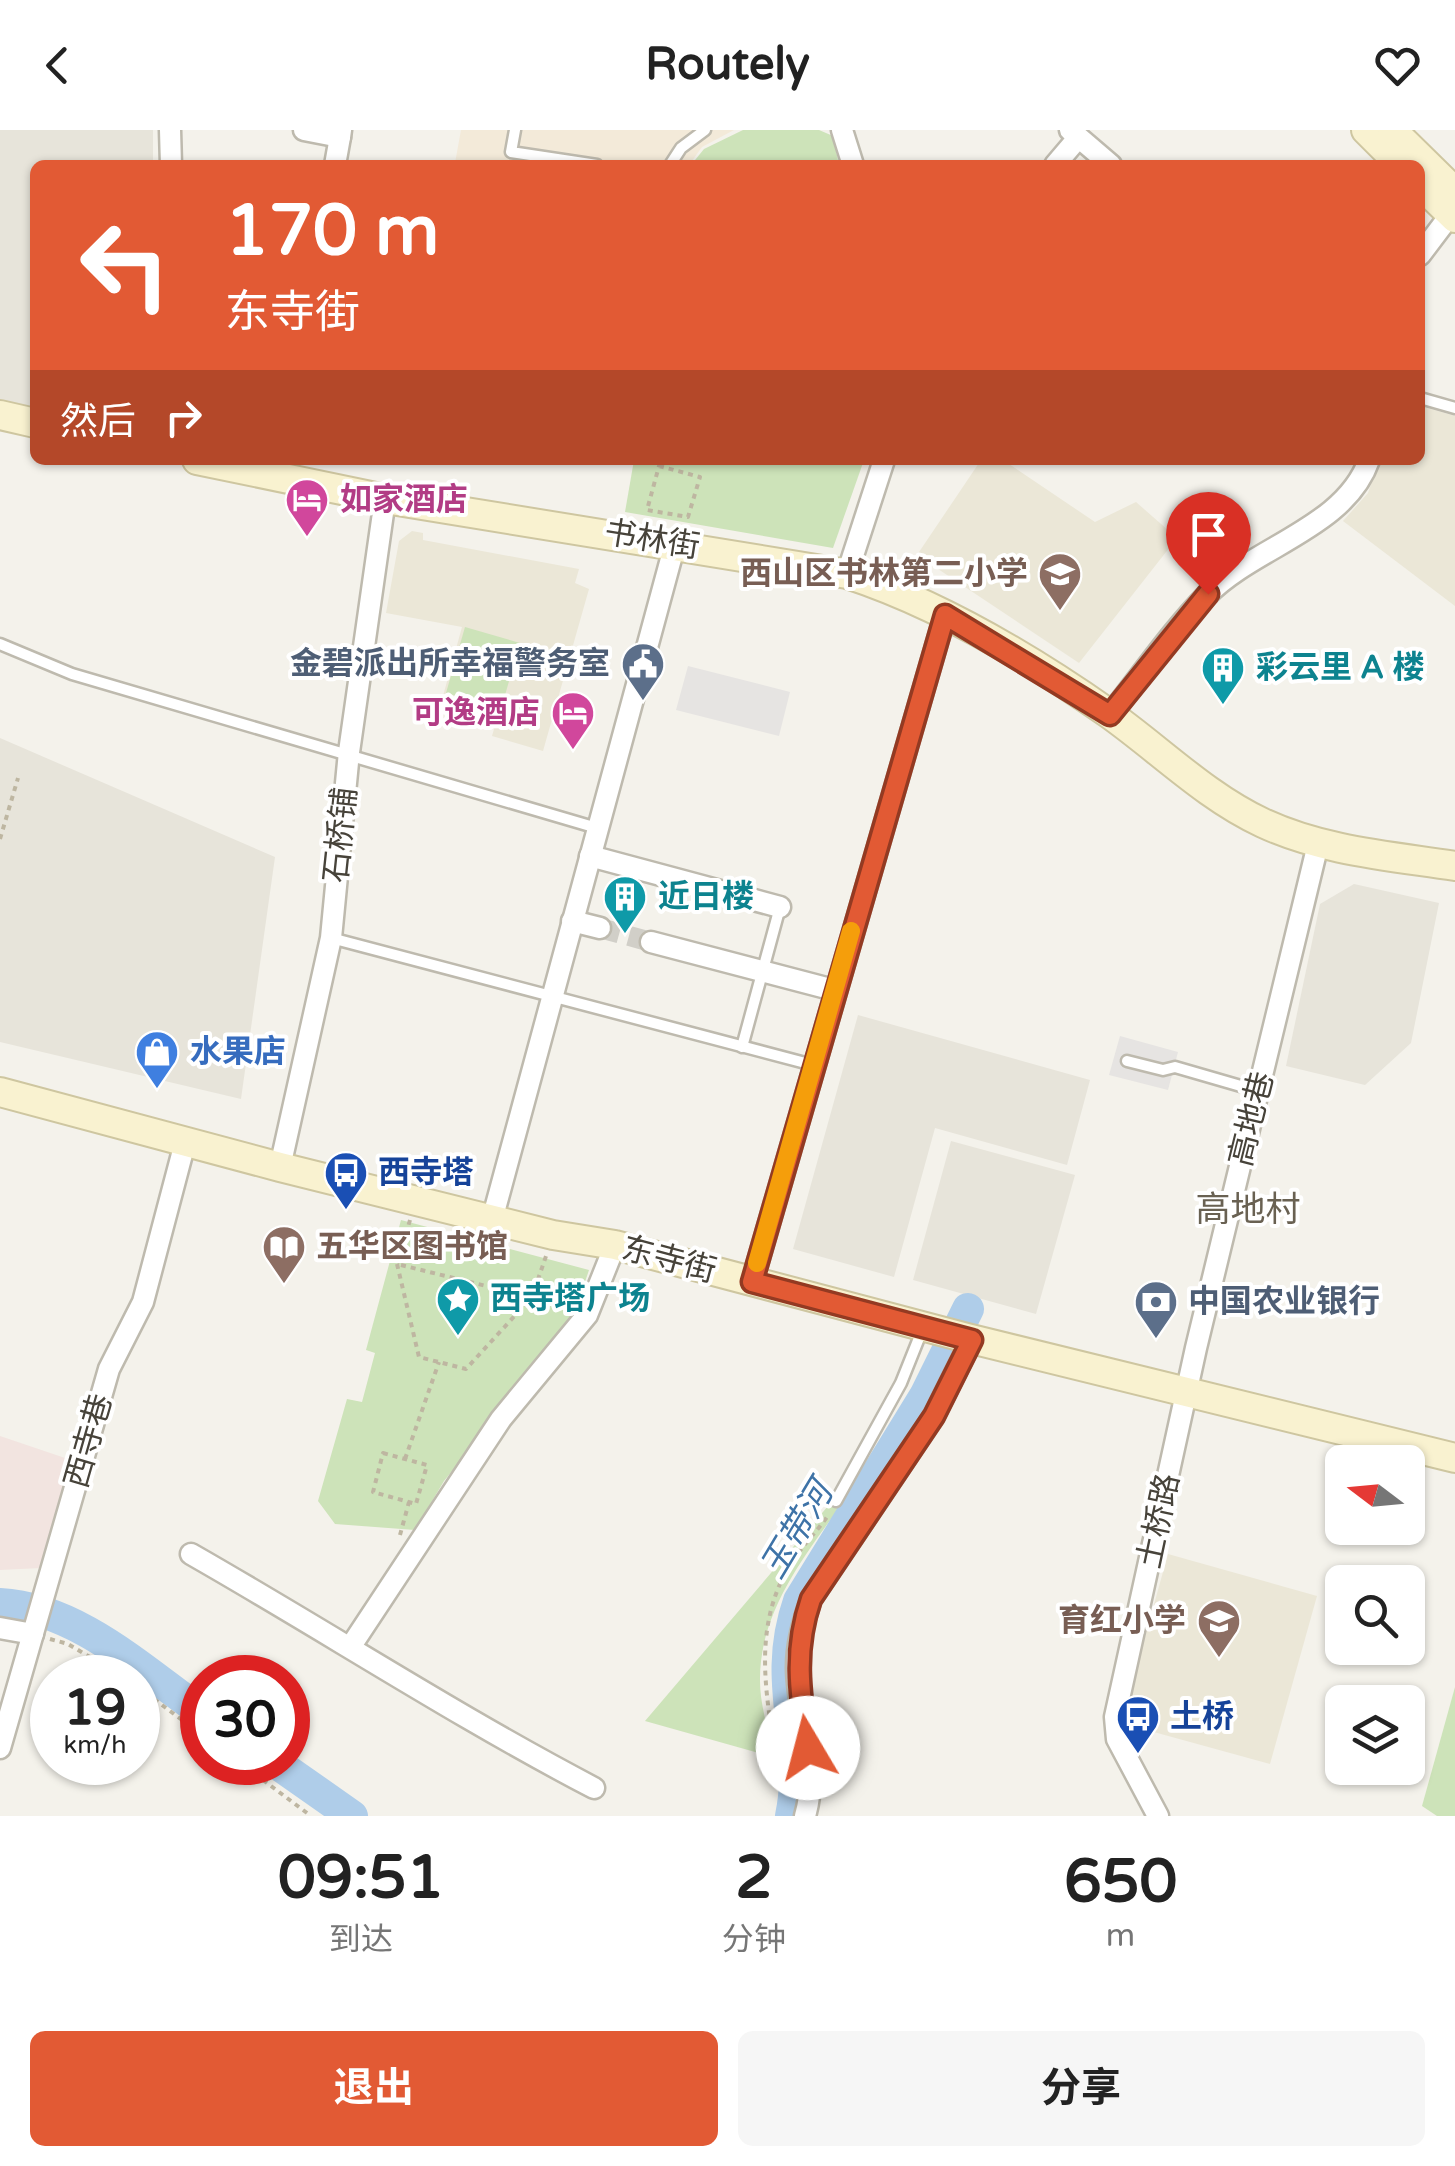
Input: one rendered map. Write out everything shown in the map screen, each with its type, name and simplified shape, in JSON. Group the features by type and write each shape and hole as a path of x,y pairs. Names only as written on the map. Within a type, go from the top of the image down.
{"street":[{"path":"170,130 171,160"},
{"path":"304,130 341,133 335,160"},
{"path":"842,130 851,160"},
{"path":"1366,130 1396,160"},
{"path":"1392,130 1416,160"},
{"path":"1058,160 1074,134 1105,160"},
{"path":"1425,172 1454,208"},
{"path":"1425,188 1454,208"},
{"path":"1425,248 1454,208"},
{"path":"0,415 30,422"},
{"name":"书林街","path":"221,465 385,499 846,574 945,615 1110,715 1219,796 1261,822 1318,844 1455,866"},
{"path":"846,574 882,465"},
{"path":"1110,715 1208,594 1254,558 1340,506 1360,484 1367,465"},
{"name":"石桥铺","path":"280,1167 331,938 349,752 385,499"},
{"path":"492,1220 675,544"},
{"path":"752,1282 945,615"},
{"name":"高地巷","path":"1187,1394 1318,844"},
{"path":"590,856 780,907"},
{"path":"572,921 600,928"},
{"path":"650,942 834,990"},
{"name":"东寺街","path":"0,1092 280,1167 552,1235 615,1246 969,1339 1455,1458"},
{"name":"西寺巷","path":"0,1748 110,1369 143,1302 186,1139"},
{"path":"352,1646 501,1419 587,1315 615,1246"},
{"path":"805,1816 814,1786 797,1671 799,1634 811,1599 934,1416 969,1339"},
{"name":"土桥路","path":"1158,1816 1118,1738 1116,1717 1187,1394"},
{"path":"192,1554 352,1646 501,1740 594,1788"},
{"path":"0,1628 33,1634"}],"lane":[{"path":"515,130 512,152 564,160"},
{"path":"673,160 681,148 705,130"},
{"path":"1425,399 1455,408"},
{"path":"0,644 72,674 598,828"},
{"path":"742,1047 780,907"},
{"path":"331,938 813,1065"},
{"path":"1127,1060 1164,1070 1175,1067 1258,1091"},
{"path":"836,1501 901,1383 926,1328"}],"path":[{"path":"659,466 700,477 688,517 648,510 659,466"},
{"path":"0,839 18,778"},
{"path":"416,1201 397,1264 419,1357 466,1370 532,1297 552,1235"},
{"path":"397,1264 532,1297 587,1315"},
{"path":"404,1459 439,1362"},
{"path":"384,1453 404,1459 427,1466 416,1504 373,1492 384,1453"},
{"path":"774,1745 763,1643 767,1617 794,1558 836,1501"},
{"path":"33,1634 68,1644 86,1655"},
{"path":"270,1785 311,1816"}],"shaded area":[{"path":"0,130 153,130 153,160 30,160 30,412 0,405"},
{"path":"461,130 734,130 702,147 693,160 456,160"},
{"path":"1425,407 1455,416 1455,606 1343,521 1368,493 1377,465 1425,465"},
{"name":"西山区书林第二小学","path":"978,465 1010,465 1095,522 1136,502 1177,538 1079,663 917,555"},
{"path":"412,531 423,533 423,540 579,569 575,583 589,589 543,751 492,736 499,712 443,696 462,627 386,613 399,541"},
{"path":"688,666 790,692 779,736 676,710"},
{"path":"0,738 275,857 241,1099 0,1042"},
{"path":"1354,884 1439,903 1411,1043 1365,1085 1286,1066 1320,904"},
{"path":"858,1015 1090,1080 1067,1165 935,1128 894,1277 793,1249"},
{"path":"1120,1036 1178,1052 1168,1090 1109,1075"},
{"path":"951,1141 1075,1175 1036,1314 913,1280"},
{"path":"0,1436 71,1460 41,1568 0,1570"},
{"name":"育红小学","path":"1168,1554 1317,1596 1270,1764 1121,1723"}],"green space":[{"path":"743,130 819,130 833,136 838,160 695,160 704,149"},
{"path":"633,465 862,465 833,548 625,512"},
{"path":"465,627 520,643 501,709 446,693"},
{"path":"401,1220 589,1270 571,1324 444,1481 415,1530 335,1524 318,1501 347,1399 362,1402 375,1353 366,1350"},
{"path":"851,1479 856,1484 792,1576 769,1626 760,1681 773,1757 645,1721"},
{"path":"1455,1687 1455,1816 1437,1816 1422,1806"}],"waterway":[{"name":"玉带河","path":"791,1816 795,1762 788,1659 799,1601 925,1396 968,1309"},
{"path":"0,1604 28,1608 82,1629 180,1696"},
{"name":"玉带河","path":"308,1785 352,1816"}],"tunnel":[{"path":"600,928 651,942"}],"slow traffic":[{"path":"757,1263 851,931"}],"place":[{"name":"如家酒店","path":"307,538"},
{"name":"西山区书林第二小学","path":"1060,612"},
{"name":"金碧派出所幸福警务室","path":"643,702"},
{"name":"彩云里 A 楼","path":"1223,706"},
{"name":"可逸酒店","path":"573,751"},
{"name":"近日楼","path":"625,935"},
{"name":"水果店","path":"157,1090"},
{"name":"西寺塔","path":"346,1211"},
{"name":"五华区图书馆","path":"284,1285"},
{"name":"西寺塔广场","path":"458,1337"},
{"name":"中国农业银行","path":"1156,1340"},
{"name":"育红小学","path":"1219,1659"},
{"name":"土桥","path":"1138,1755"}],"district":[{"name":"高地村","path":"1248,1210"}],"route":[{"path":"808,1748 797,1671 799,1634 811,1599 934,1416 972,1340 752,1282 945,615 1110,715 1208,594"}]}
